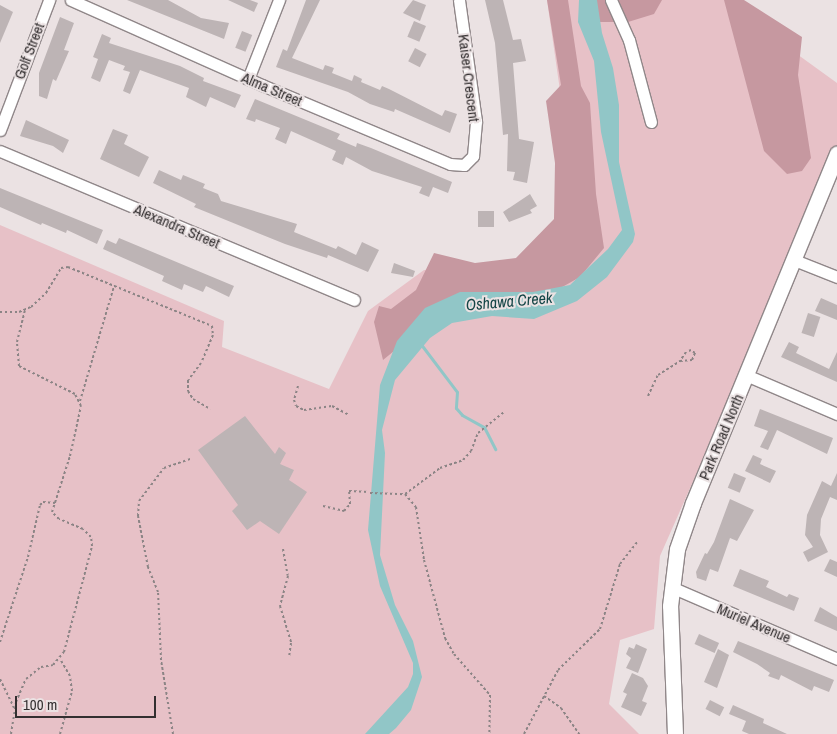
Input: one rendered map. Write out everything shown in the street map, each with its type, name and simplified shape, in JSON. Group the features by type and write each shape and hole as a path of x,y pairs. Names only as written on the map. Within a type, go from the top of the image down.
{"main road":[{"name":"Park Road North","path":"675,734 671,587 682,534 837,154"}],"street":[{"name":"Golf Street","path":"0,130 5,102 48,0"},
{"name":"Alma Street","path":"71,0 248,79 450,164 464,165 473,156"},
{"path":"248,79 279,0"},
{"name":"Kaiser Crescent","path":"459,0 476,121 473,156"},
{"path":"611,0 629,40 651,122"},
{"name":"Alexandra Street","path":"0,151 354,300"},
{"path":"794,260 837,277"},
{"path":"746,375 837,414"},
{"name":"Muriel Avenue","path":"671,587 837,659"}],"path":[{"path":"0,312 25,310 38,302 61,268 68,267 212,326 214,335 201,363 188,380 188,390 193,399 210,409"},
{"path":"11,734 14,708 26,680 41,667 52,665 60,658 92,546 91,537 83,530 55,517 52,512 70,456 83,382 114,286"},
{"path":"25,310 17,342 19,366 74,394 80,403"},
{"path":"648,396 651,385 663,371 680,361 692,360 695,352 691,350 686,352 680,361"},
{"path":"663,371 666,376"},
{"path":"298,386 294,400 296,406 304,410 332,406 349,415"},
{"path":"323,506 344,511 350,504 349,491 405,494 440,468 463,460 472,451 482,430 504,412"},
{"path":"173,734 161,660 158,592 148,567 138,516 139,501 164,468 190,459"},
{"path":"405,494 416,507 424,560 445,638 454,654 490,695 489,734"},
{"path":"0,642 28,557 40,505 43,502 55,503"},
{"path":"524,734 535,708 558,670 600,629 620,564 638,541"},
{"path":"283,549 288,576 280,606 291,643 289,657"},
{"path":"60,658 70,676 72,692 60,734"},
{"path":"0,679 14,708"},
{"path":"544,696 561,708 579,734"}],"shaded area":[{"path":"547,0 739,0 736,10 837,83 837,157 660,556 654,629 620,640 609,704 639,734 0,734 0,225 224,321 222,347 329,389 368,311 424,270 509,263 552,238 577,209"},
{"path":"547,0 568,0 581,86 590,103 596,194 604,248 580,277 532,304 438,315 383,360 374,322 379,306 391,309 416,290 434,253 475,263 516,258 554,219 555,163 546,101 561,85"},
{"path":"589,0 662,0 654,14 628,22 592,22"},
{"path":"724,0 744,0 802,37 798,75 811,158 802,171 787,174 764,151"}],"water":[{"name":"Oshawa Creek","path":"579,0 597,0 602,33 613,68 619,105 619,162 635,234 633,242 607,277 577,301 534,319 492,316 452,323 430,338 395,380 382,430 385,453 380,555 395,605 413,641 422,677 411,710 396,728 389,734 365,734 408,687 413,674 413,663 380,586 368,530 380,385 397,341 425,308 460,292 533,292 570,285 608,249 622,230 601,132 594,61 578,22"}],"building":[{"path":"127,0 168,0 201,18 229,23 224,39"},
{"path":"228,0 250,0 258,3 254,12"},
{"path":"306,0 320,0 292,58 323,70 325,65 334,68 332,73 352,81 354,75 362,79 361,82 380,90 382,86 442,116 445,110 457,114 450,133 395,109 394,112 370,104 348,92 276,67 283,49 287,51"},
{"path":"413,0 426,5 420,21 403,13"},
{"path":"485,0 503,0 513,40 521,39 526,61 513,63 519,139 534,142 527,183 513,180 515,172 507,171 508,134 503,135 495,43"},
{"path":"0,5 13,12 0,43"},
{"path":"60,17 74,23 64,50 69,51 56,81 53,79 47,99 39,96 39,73"},
{"path":"414,21 426,26 419,42 407,37"},
{"path":"242,31 252,35 245,52 235,48"},
{"path":"102,34 111,38 109,43 180,66 204,78 203,81 241,95 235,108 210,97 206,107 186,97 189,88 140,70 130,94 123,91 130,72 123,70 125,66 109,60 100,82 91,78 98,59 93,57"},
{"path":"415,48 427,54 420,67 408,61"},
{"path":"255,99 340,134 337,139 356,147 357,143 371,148 452,182 448,193 433,187 429,197 419,193 422,187 372,171 346,157 343,165 332,160 336,151 291,131 286,144 275,139 280,128 256,119 255,122 246,119"},
{"path":"26,120 69,140 63,153 53,146 20,136"},
{"path":"113,129 128,135 124,144 149,157 139,177 100,159"},
{"path":"159,170 181,180 183,175 205,184 203,188 218,194 221,201 297,224 294,232 336,249 338,246 356,255 362,242 379,250 368,272 328,255 327,258 285,244 194,207 196,204 153,183"},
{"path":"0,188 103,230 97,244 67,230 66,233 42,223 41,225 0,207"},
{"path":"530,194 537,206 530,210 532,213 509,222 503,212"},
{"path":"478,211 494,211 494,227 478,227"},
{"path":"119,238 234,286 229,297 206,286 203,292 184,284 182,290 162,281 164,276 103,249 107,240 116,244"},
{"path":"394,263 415,271 413,277 391,273"},
{"path":"821,298 837,305 837,320 815,311"},
{"path":"808,313 820,317 814,337 802,333"},
{"path":"789,342 799,347 796,353 829,369 837,352 837,382 781,357"},
{"path":"760,409 833,438 827,454 777,430 768,450 760,447 768,431 754,426"},
{"path":"245,416 275,454 279,447 286,453 280,464 294,470 289,480 307,492 279,534 260,521 247,530 232,511 238,505 198,450"},
{"path":"753,455 762,459 760,464 776,471 770,483 745,471"},
{"path":"734,473 746,478 740,493 728,488"},
{"path":"837,473 837,500 830,497 821,519 820,535 828,552 808,562 803,552 813,547 805,535 807,515 822,481 831,486"},
{"path":"730,499 754,510 737,541 730,538 718,572 710,569 706,581 697,578 696,572 705,553 707,554 714,542"},
{"path":"830,559 837,562 837,577 824,571"},
{"path":"740,569 769,581 766,587 787,597 789,594 799,598 794,611 733,586"},
{"path":"820,607 837,617 837,631 814,621"},
{"path":"699,634 719,643 715,653 695,644"},
{"path":"738,641 834,680 829,692 814,686 812,691 781,675 779,680 768,676 770,673 757,664 733,652"},
{"path":"636,644 647,649 638,673 626,668 631,658 626,654 629,647 634,649"},
{"path":"718,649 729,655 717,688 704,682"},
{"path":"632,673 643,678 648,686 642,701 647,703 641,716 621,707 627,694 623,692"},
{"path":"710,700 724,707 720,716 705,709"},
{"path":"733,705 764,719 763,723 787,734 749,734 742,731 746,721 729,714"}],"waterway":[{"path":"420,343 457,392 456,408 462,415 484,427 495,449"}]}
